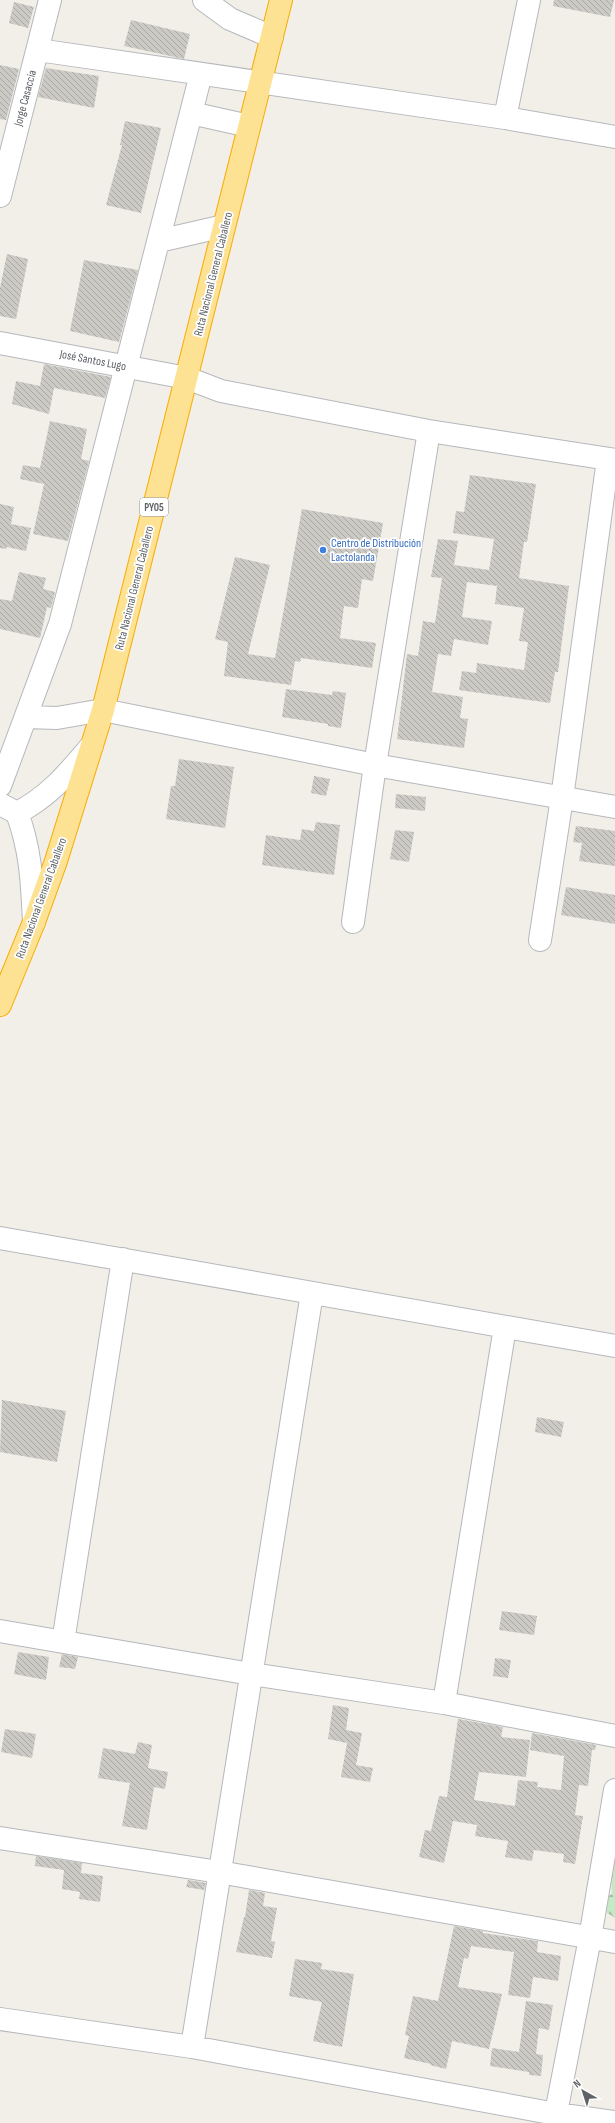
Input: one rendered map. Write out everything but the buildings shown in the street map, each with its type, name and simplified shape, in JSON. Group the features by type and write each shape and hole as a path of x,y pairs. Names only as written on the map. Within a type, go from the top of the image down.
{"highway":[{"name":"Ruta Nacional General Caballero","path":"0,1005 34,922 56,861 103,710 281,0"}],"street":[{"name":"Jorge Casaccia","path":"0,196 7,139 38,50 50,0"},
{"path":"204,0 230,19 272,37"},
{"path":"505,118 529,0"},
{"path":"38,50 505,118 615,137"},
{"path":"0,786 60,624 201,74"},
{"path":"191,113 249,126"},
{"path":"159,241 224,226"},
{"name":"José Santos Lugo","path":"0,343 186,378 221,391 429,432 612,459"},
{"path":"353,922 375,765 429,432"},
{"path":"540,940 612,459"},
{"path":"26,717 57,718 103,710 375,765 615,807"},
{"path":"34,922 30,863 26,836 9,808 40,800 60,782 92,745"},
{"path":"0,1238 615,1346"},
{"path":"63,1642 123,1259"},
{"path":"192,2047 312,1293"},
{"path":"444,1703 505,1327"},
{"path":"0,1631 251,1674 444,1703 615,1736"},
{"path":"555,2118 590,1938 615,1790"},
{"path":"0,1838 220,1872 615,1942"},
{"path":"0,2019 192,2047 555,2118 615,2122"}],"green space":[{"path":"615,1849 615,1918 606,1912 600,1901 612,1894 611,1879"}],"place":[{"name":"Centro de Distribución Lactolanda","path":"323,550"}]}
